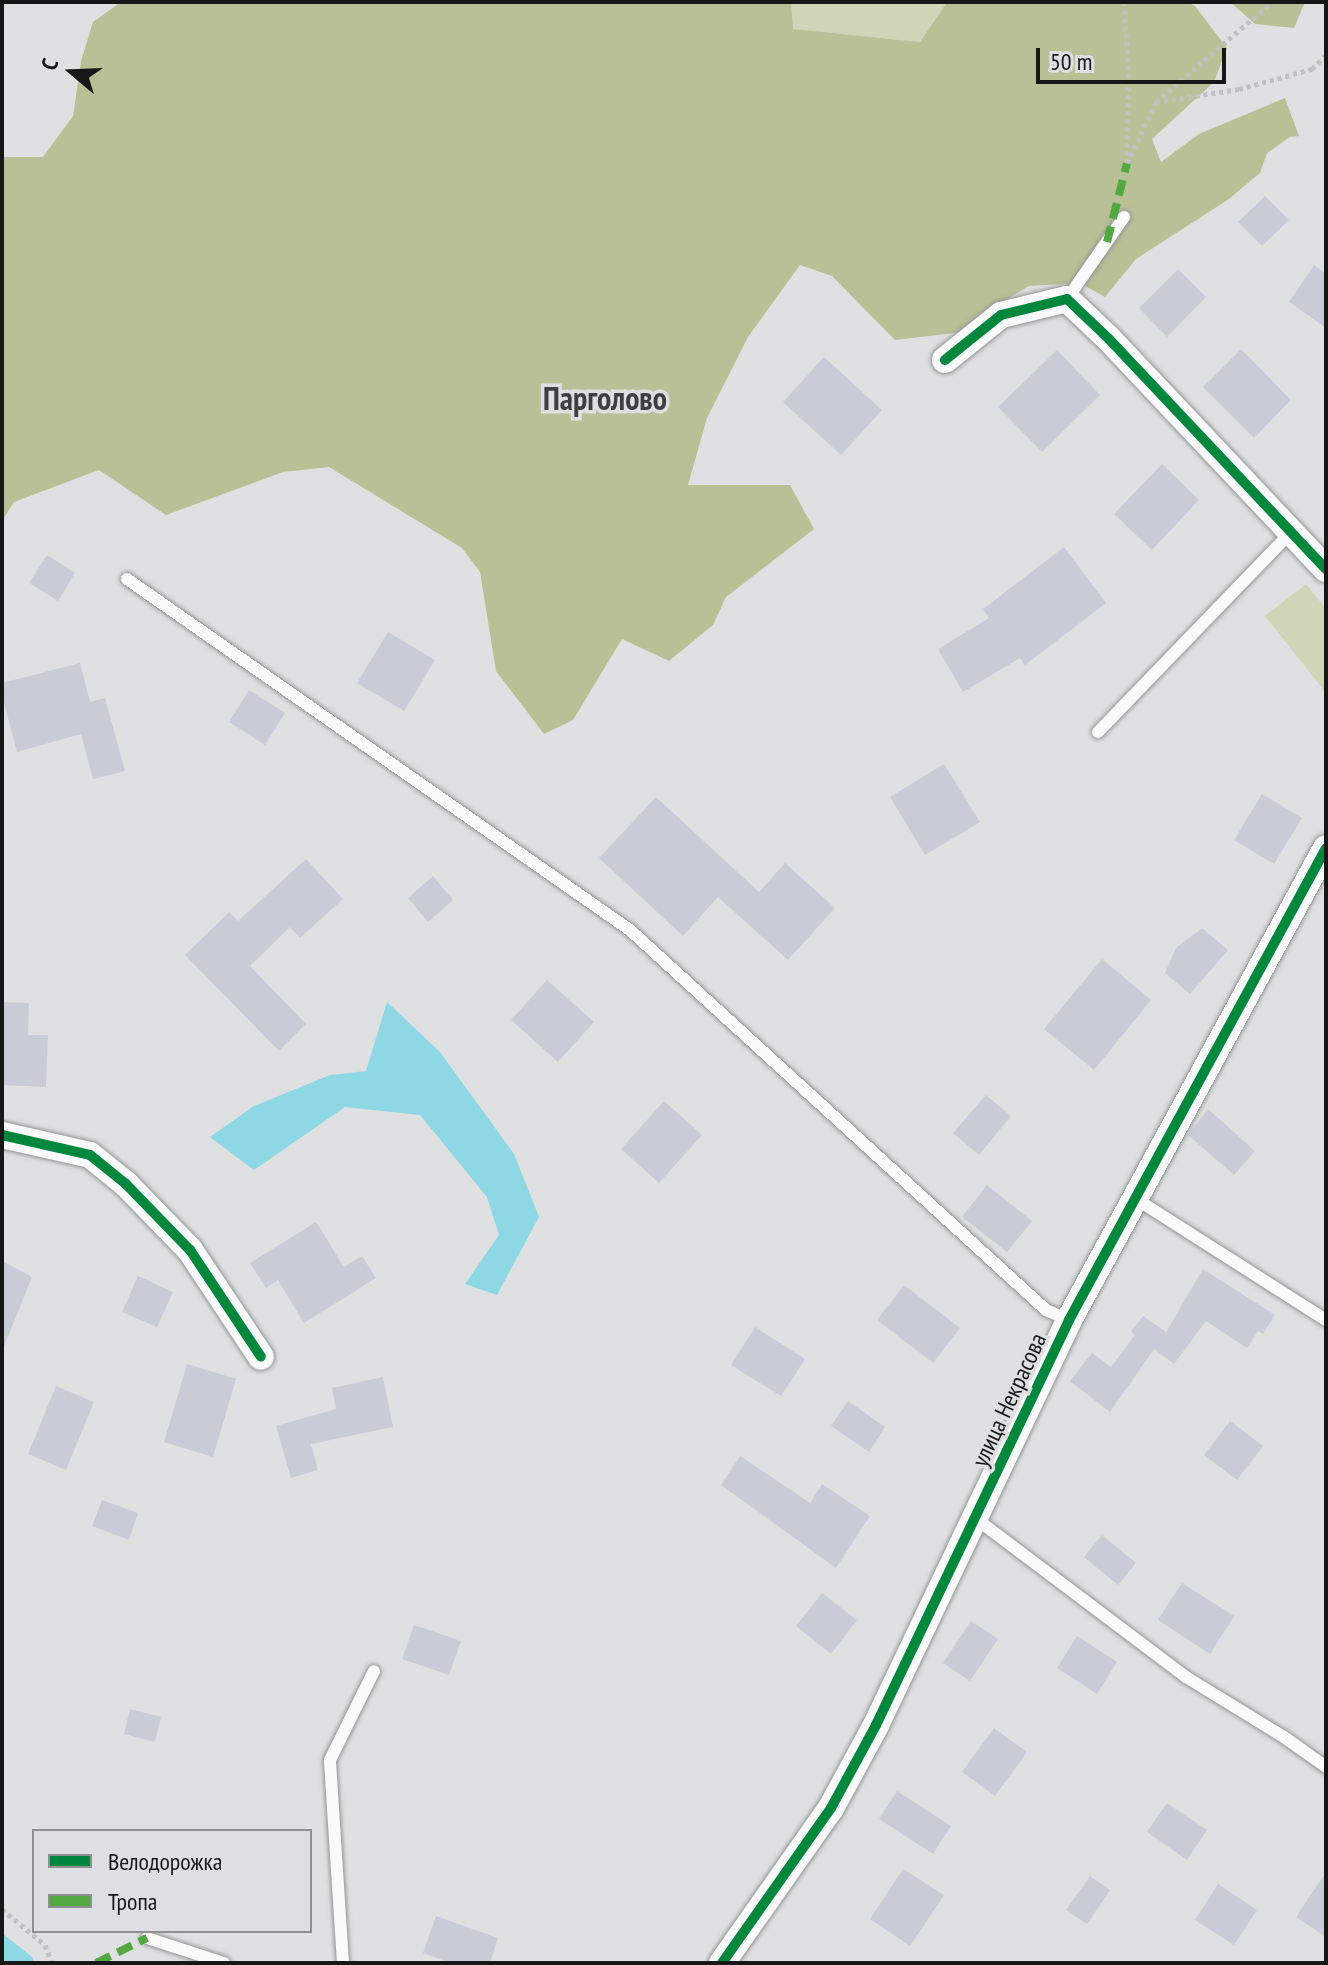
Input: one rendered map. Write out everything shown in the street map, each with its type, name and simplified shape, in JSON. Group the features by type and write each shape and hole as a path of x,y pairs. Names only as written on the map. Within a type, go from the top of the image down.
{"street":[{"path":"945,360 1001,315 1067,299 1109,339 1326,569"},
{"name":"улица Некрасова","path":"722,1963 831,1808 882,1713 1069,1320 1326,848"},
{"path":"2,1135 90,1155 126,1184 190,1250 261,1357"}],"lane":[{"path":"1067,299 1124,217"},
{"path":"1098,732 1291,532"},
{"path":"127,579 630,930 1046,1310 1069,1320"},
{"path":"1136,1199 1326,1320"},
{"path":"975,1518 1186,1677 1284,1737 1326,1767"},
{"path":"343,1963 330,1760 374,1671"},
{"path":"147,1938 224,1963"}],"path":[{"path":"1124,2 1129,79 1127,163 1156,102 1272,2"},
{"path":"1156,102 1239,89 1312,69 1326,55"},
{"path":"2,1909 45,1945 52,1963"}],"green space":[{"path":"121,2 791,2 793,29 920,42 947,2 1187,2 1195,6 1227,48 1214,82 1152,139 1161,162 1199,134 1285,98 1299,136 1290,137 1267,153 1260,173 1229,199 1136,259 1105,297 1080,283 1029,286 984,313 963,332 895,340 832,276 800,265 748,337 707,418 688,485 790,485 814,529 726,597 713,625 669,661 622,639 573,720 544,734 496,671 480,572 462,548 329,467 283,472 166,515 99,470 14,502 2,521 2,157 43,157 73,116 81,61 93,22"},
{"path":"791,2 947,2 920,42 792,29"},
{"path":"1230,2 1305,2 1294,28 1255,24"},
{"path":"1306,584 1326,609 1326,693 1265,616"}],"water":[{"path":"387,1002 440,1052 514,1154 539,1217 497,1295 465,1284 499,1235 487,1197 420,1115 345,1107 254,1170 210,1137 254,1106 330,1075 366,1071"},
{"path":"2,1933 32,1957 34,1963 2,1963"}],"building":[{"path":"1265,196 1289,220 1262,246 1238,222"},
{"path":"1314,265 1326,274 1326,328 1289,302"},
{"path":"1178,269 1206,297 1167,337 1139,308"},
{"path":"1241,349 1291,400 1254,438 1203,387"},
{"path":"1057,350 1100,395 1042,452 998,407"},
{"path":"824,357 882,410 841,455 783,402"},
{"path":"1162,464 1199,500 1152,550 1114,514"},
{"path":"1064,547 1106,603 1025,665 1020,658 963,692 938,649 989,618 983,609"},
{"path":"47,555 75,573 58,601 29,583"},
{"path":"388,632 435,660 404,711 357,683"},
{"path":"80,663 90,702 105,698 125,771 93,779 81,734 17,752 2,695 2,683"},
{"path":"249,690 285,713 265,745 229,722"},
{"path":"944,764 980,822 925,855 890,797"},
{"path":"1262,794 1302,818 1274,864 1234,840"},
{"path":"656,797 759,892 785,863 835,908 788,960 718,897 683,936 599,858"},
{"path":"306,859 343,899 300,938 290,927 250,966 306,1024 279,1051 185,955 229,912 238,921"},
{"path":"433,876 453,900 428,922 408,898"},
{"path":"1202,928 1228,950 1190,994 1165,973 1176,948"},
{"path":"1102,959 1151,1000 1094,1070 1044,1029"},
{"path":"547,980 594,1022 558,1062 511,1020"},
{"path":"2,1002 29,1003 28,1035 48,1035 46,1087 2,1085"},
{"path":"986,1095 1011,1116 979,1155 953,1133"},
{"path":"664,1101 702,1135 659,1183 621,1149"},
{"path":"1208,1109 1255,1151 1234,1175 1188,1135"},
{"path":"987,1185 1032,1221 1007,1252 962,1217"},
{"path":"316,1222 344,1267 362,1256 376,1278 304,1323 278,1280 266,1288 250,1263"},
{"path":"2,1261 32,1277 3,1349 2,1349"},
{"path":"1203,1269 1275,1315 1263,1334 1258,1331 1247,1348 1206,1321 1174,1364 1154,1349 1110,1412 1070,1381 1092,1353 1111,1367 1135,1335 1131,1332 1143,1316 1166,1332"},
{"path":"138,1276 173,1292 157,1327 122,1312"},
{"path":"904,1285 960,1328 933,1363 877,1320"},
{"path":"755,1327 805,1359 781,1396 731,1365"},
{"path":"187,1364 236,1379 213,1457 164,1442"},
{"path":"383,1377 393,1427 311,1444 318,1470 291,1478 276,1426 336,1409 332,1388"},
{"path":"56,1386 94,1402 66,1470 28,1454"},
{"path":"848,1401 885,1427 869,1452 831,1426"},
{"path":"1230,1421 1263,1446 1237,1480 1204,1455"},
{"path":"740,1456 810,1503 822,1484 870,1516 836,1568 721,1485"},
{"path":"102,1500 138,1513 129,1540 92,1526"},
{"path":"1102,1535 1136,1563 1118,1585 1084,1557"},
{"path":"1182,1583 1234,1616 1210,1654 1158,1620"},
{"path":"822,1593 857,1620 831,1654 796,1626"},
{"path":"971,1621 998,1639 970,1681 943,1663"},
{"path":"414,1625 461,1641 449,1675 402,1659"},
{"path":"1077,1636 1117,1662 1097,1694 1057,1668"},
{"path":"130,1709 161,1717 155,1742 124,1734"},
{"path":"994,1728 1027,1752 995,1796 962,1772"},
{"path":"897,1791 951,1826 933,1854 879,1819"},
{"path":"1167,1803 1207,1830 1187,1860 1147,1832"},
{"path":"903,1869 944,1895 910,1946 870,1919"},
{"path":"1326,1872 1326,1937 1296,1917"},
{"path":"1090,1876 1110,1890 1087,1924 1066,1910"},
{"path":"1218,1884 1257,1910 1234,1945 1195,1920"},
{"path":"436,1916 498,1938 490,1963 451,1963 423,1953"}],"marked path":[{"path":"1107,242 1127,163"},
{"path":"96,1963 147,1938"}],"cycle path":[{"path":"945,360 1001,315 1067,299 1109,339 1326,569"},
{"path":"722,1963 831,1808 876,1725 1069,1320 1326,848"},
{"path":"2,1135 90,1155 126,1184 190,1250 261,1357"}],"district":[{"name":"Парголово","path":"605,398"}]}
